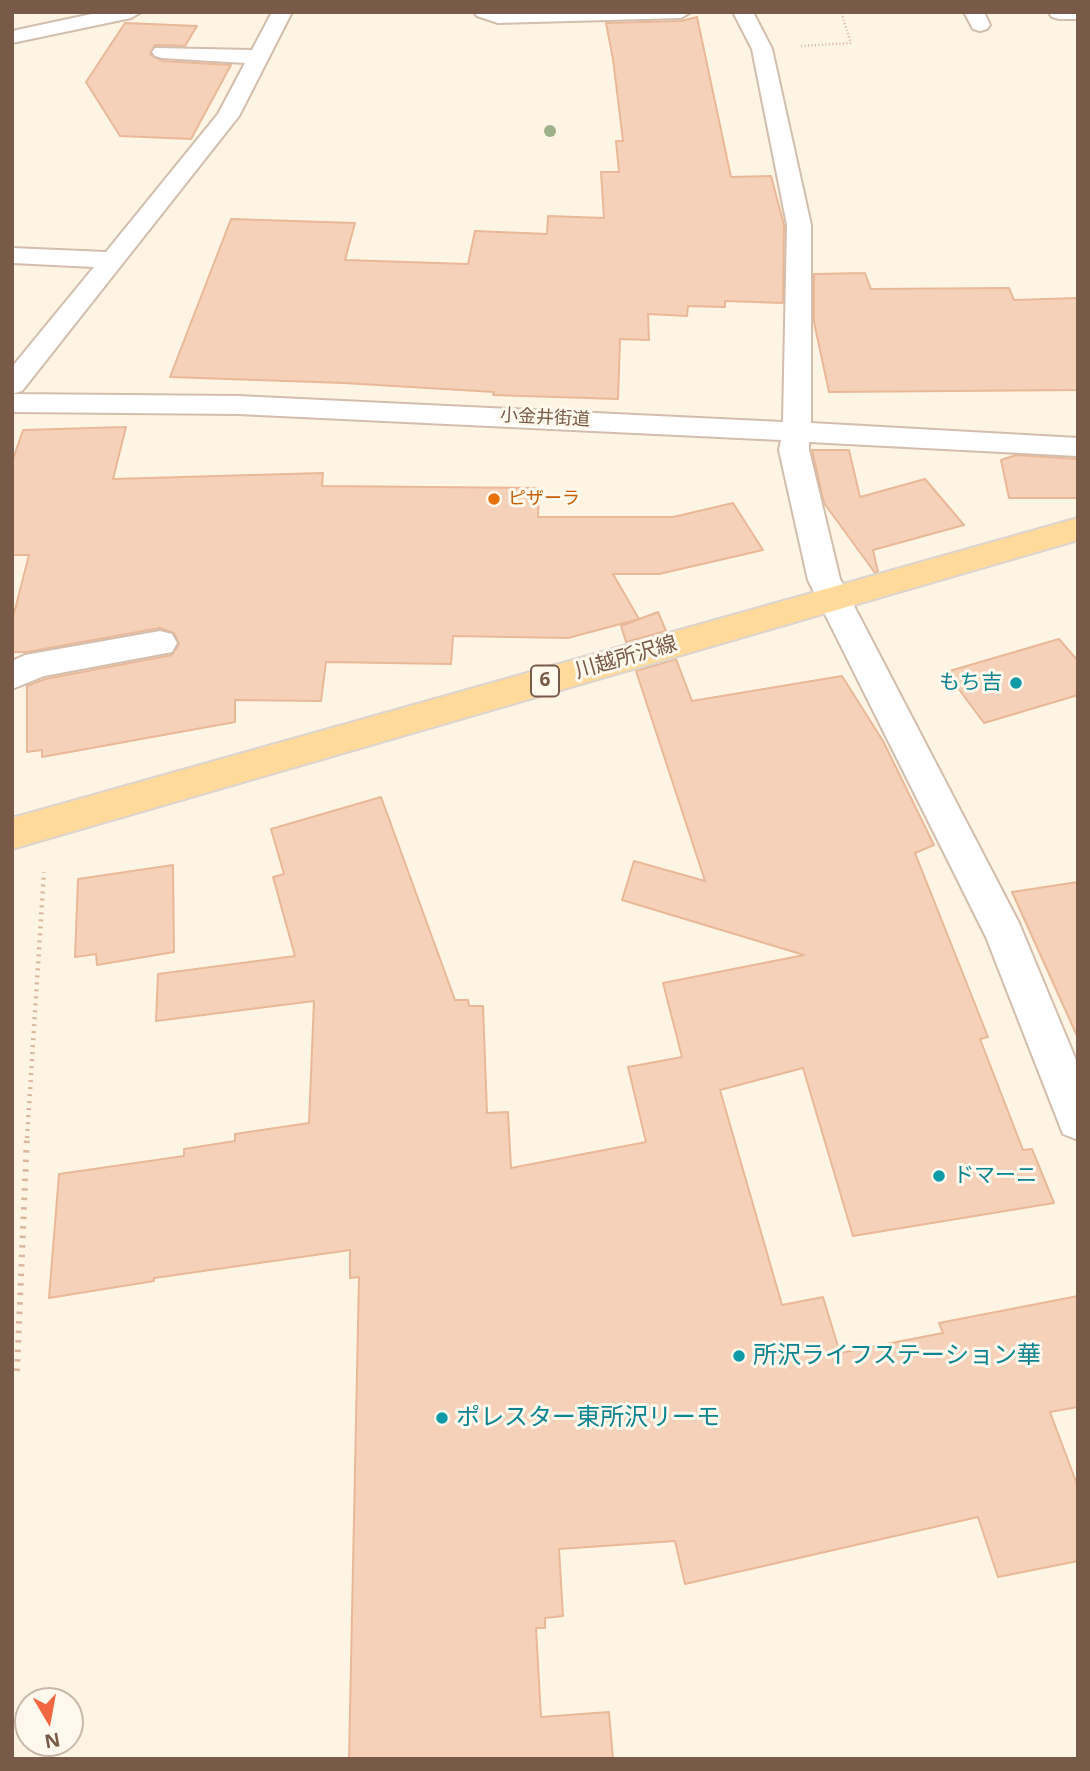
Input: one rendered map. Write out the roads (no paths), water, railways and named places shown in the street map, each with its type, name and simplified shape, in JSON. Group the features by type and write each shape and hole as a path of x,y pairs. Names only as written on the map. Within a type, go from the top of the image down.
{"main road":[{"name":"川越所沢線","path":"12,834 1078,529"}],"street":[{"path":"12,37 131,12"},
{"path":"12,385 228,116 282,12"},
{"path":"484,12 498,17 681,12"},
{"path":"743,12 762,49 799,225 799,389 794,450 824,580 1005,935 1078,1119"},
{"path":"1059,13 1078,13"},
{"path":"162,52 258,57"},
{"path":"12,255 113,260"},
{"name":"小金井街道","path":"12,403 238,405 1078,447"},
{"path":"12,676 37,664 160,643"}],"place":[{"name":"ピザーラ","path":"494,499"},
{"name":"もち吉","path":"1016,683"},
{"name":"ドマーニ","path":"939,1176"},
{"name":"所沢ライフステーション華","path":"739,1356"},
{"name":"ポレスター東所沢リーモ","path":"442,1418"}]}
